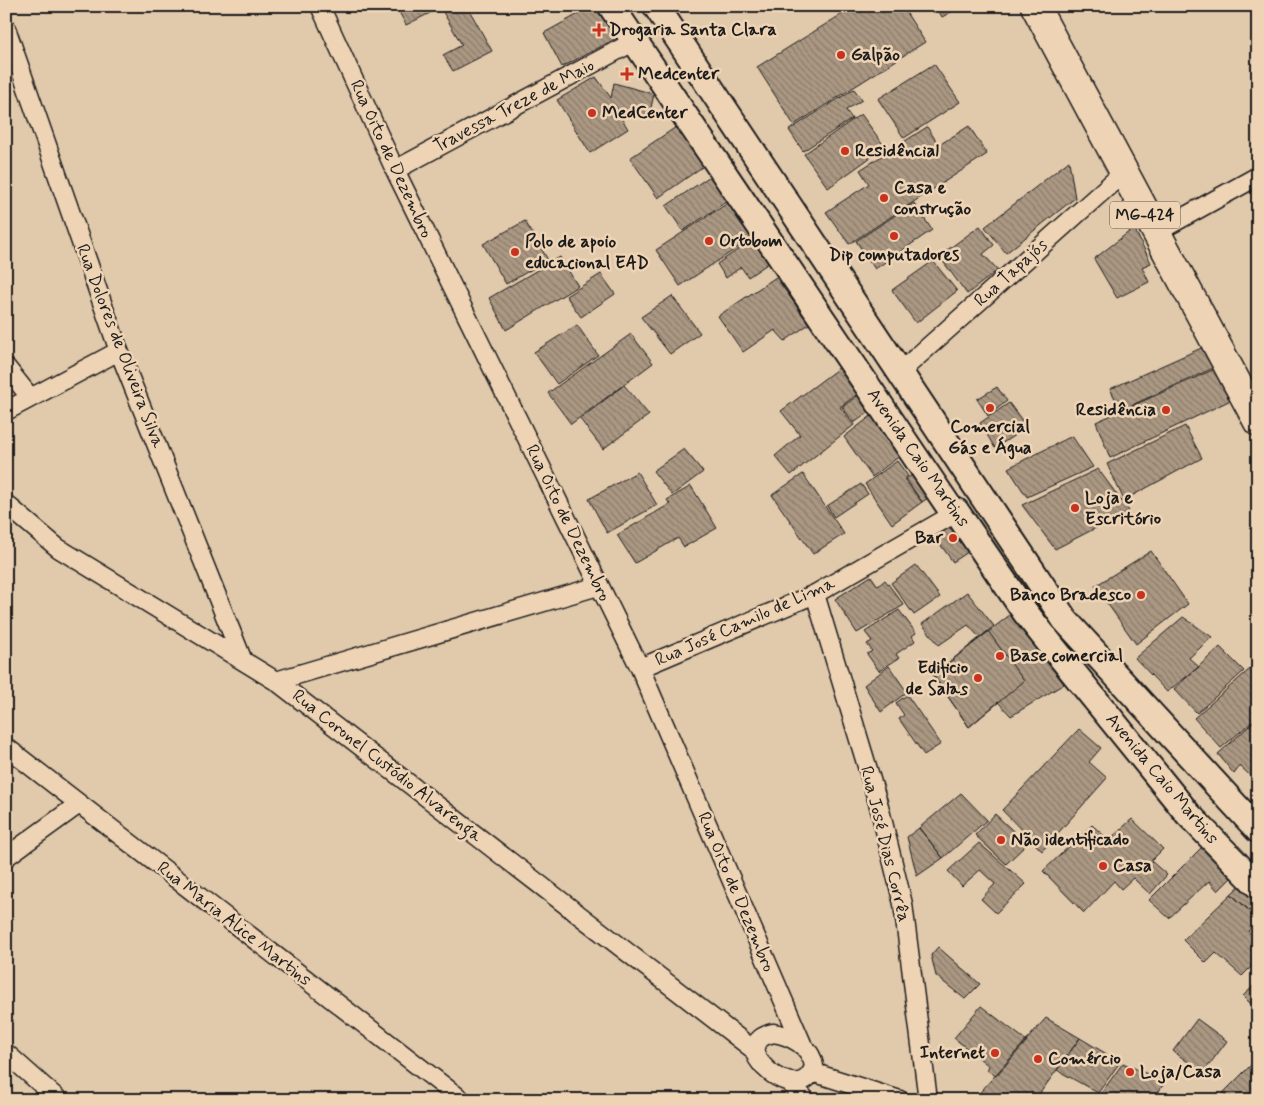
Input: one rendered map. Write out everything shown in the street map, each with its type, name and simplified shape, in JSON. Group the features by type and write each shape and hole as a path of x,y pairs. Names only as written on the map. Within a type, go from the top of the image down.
{"highway":[{"name":"MG-424","path":"1036,6 1155,233 1258,422"}],"main road":[{"name":"Avenida Caio Martins","path":"611,6 954,514 956,512 1025,612 1182,806 1258,886"},
{"name":"Avenida Caio Martins","path":"656,6 1065,620 1258,830"}],"street":[{"name":"Rua Oito de Dezembro","path":"320,6 395,170 640,668 803,1046"},
{"name":"Rua Dolores de Oliveira Silva","path":"6,28 119,351 243,661"},
{"name":"Travessa Treze de Maio","path":"395,170 634,42"},
{"name":"Rua Tapajós","path":"900,372 1123,173"},
{"path":"1155,233 1258,176"},
{"path":"6,411 30,396 119,351"},
{"path":"6,367 30,396"},
{"name":"Rua Coronel Custódio Alvarenga","path":"6,504 58,548 276,681 754,1050"},
{"name":"Rua José Camilo de Lima","path":"640,668 815,594 954,514"},
{"path":"276,681 598,586"},
{"name":"Rua José Dias Corrêa","path":"815,594 880,806 903,904 928,1100"},
{"name":"Rua Maria Alice Martins","path":"6,747 462,1100"},
{"path":"6,857 79,804"},
{"path":"790,1083 799,1082 812,1072 813,1060 803,1046 784,1034 773,1033 763,1036 756,1041 754,1050 756,1059 764,1068 790,1083 806,1100"},
{"path":"6,1053 59,1100"},
{"path":"812,1072 900,1100"}],"building":[{"path":"396,6 444,6 406,25"},
{"path":"454,6 467,6 492,51 453,71 443,55 462,45 443,12"},
{"path":"572,6 584,6 575,11"},
{"path":"593,6 597,6 617,38 562,67 544,33"},
{"name":"Galpão","path":"855,6 902,6 925,42 794,125 757,67"},
{"path":"936,6 962,6 942,17"},
{"path":"934,64 960,102 904,138 878,99"},
{"name":"MedCenter","path":"596,77 611,98 614,83 654,94 649,117 616,109 628,129 590,153 557,100"},
{"path":"854,89 862,100 846,110 852,119 803,151 789,130"},
{"name":"Residêncial","path":"861,114 885,147 828,188 804,154"},
{"path":"685,121 712,160 658,198 630,158"},
{"name":"Casa e construção","path":"969,126 987,154 849,244 826,212 869,184 860,170 927,127 939,145"},
{"path":"1069,161 1075,198 1006,253 985,227"},
{"path":"719,170 736,195 683,231 666,206"},
{"name":"Ortobom","path":"737,197 761,232 680,286 656,250"},
{"name":"Dip computadores","path":"914,203 932,230 875,269 856,241"},
{"name":"Polo de apoio educacional EAD","path":"525,221 548,260 506,284 483,244"},
{"path":"980,226 994,245 983,254 998,270 967,294 939,256"},
{"path":"1134,228 1151,263 1142,267 1149,282 1117,298 1094,259"},
{"path":"762,233 779,256 748,277 741,267 726,278 717,264"},
{"path":"560,257 578,286 506,330 489,298"},
{"path":"933,261 957,291 916,323 892,290"},
{"path":"601,274 615,294 581,317 566,296"},
{"path":"776,277 809,324 785,341 775,330 743,352 718,316"},
{"path":"672,296 700,333 670,354 641,317"},
{"path":"577,325 598,355 557,384 534,352"},
{"path":"631,334 653,363 571,424 548,393"},
{"name":"Residência","path":"1208,345 1220,365 1121,410 1110,389"},
{"path":"848,361 867,387 840,407 854,425 791,475 775,456 800,435 781,411"},
{"name":"Residência","path":"1217,368 1235,398 1110,458 1096,422"},
{"path":"624,385 649,415 603,449 580,419"},
{"name":"Comercial Gás e Água","path":"997,387 1007,401 988,416 977,399"},
{"path":"867,389 879,405 854,423 842,407"},
{"name":"Residência","path":"1009,403 1027,427 995,448 980,423"},
{"path":"880,409 909,449 872,477 844,437"},
{"name":"Residência","path":"1185,426 1202,458 1124,500 1107,464"},
{"name":"Residência","path":"1072,436 1093,467 1027,497 1008,468"},
{"path":"684,449 703,472 672,495 653,471"},
{"path":"897,461 908,476 904,479 922,502 892,524 865,484"},
{"path":"921,469 937,492 922,502 906,479"},
{"name":"Loja e Escritório","path":"1098,469 1129,511 1055,549 1022,505"},
{"path":"637,472 657,505 607,533 589,499"},
{"path":"803,474 844,534 813,554 772,495"},
{"path":"861,484 868,494 834,517 827,506"},
{"path":"691,486 717,528 684,547 678,538 635,563 617,535 670,504 667,500"},
{"name":"Bar","path":"954,514 977,546 953,562 929,529"},
{"name":"Banco Bradesco","path":"1151,551 1188,604 1136,644 1095,586"},
{"path":"916,565 940,597 914,615 891,583"},
{"path":"871,576 878,586 885,580 904,605 857,633 835,599"},
{"path":"967,592 994,626 980,638 968,625 939,645 922,624"},
{"path":"899,610 916,633 912,636 915,641 896,654 899,658 879,671 867,654 872,651 867,644 872,641 865,632"},
{"name":"Base comercial","path":"1011,614 1064,684 1011,716 998,702 969,727 933,675"},
{"path":"1183,617 1212,637 1189,658 1199,667 1167,692 1135,658"},
{"name":"Edificio de Salas","path":"988,631 1024,681 969,727 933,675"},
{"path":"1220,647 1244,671 1197,713 1174,689"},
{"path":"1258,662 1258,686 1254,690 1258,694 1258,717 1221,748 1194,718"},
{"path":"889,666 907,692 881,712 864,685"},
{"path":"907,695 941,744 924,755 899,719 904,715 896,703"},
{"path":"1258,718 1258,783 1240,766 1234,774 1218,754"},
{"path":"1079,729 1101,748 1089,762 1107,778 1042,851 1002,810"},
{"path":"961,793 987,820 943,858 919,828"},
{"name":"Não identificado","path":"995,814 1027,844 1006,864 975,835"},
{"name":"Casa","path":"1132,819 1163,849 1151,861 1167,875 1150,894 1133,878 1121,889 1114,881 1084,913 1043,871 1092,825 1109,840"},
{"path":"919,828 943,858 917,876 907,837"},
{"path":"1208,841 1239,870 1218,891 1209,881 1169,918 1149,900"},
{"path":"979,843 1026,884 996,913 981,899 995,884 980,870 962,886 948,871"},
{"path":"1247,879 1258,891 1258,918 1231,894"},
{"path":"1231,894 1258,918 1258,922 1248,931 1258,939 1258,960 1242,976 1216,953 1206,963 1183,940"},
{"name":"Internet","path":"938,947 980,984 965,999 936,976 931,955"},
{"path":"1258,982 1258,1011 1243,996"},
{"name":"Internet","path":"981,1006 1027,1041 996,1076 987,1070 989,1066 954,1038"},
{"name":"Comércio","path":"1046,1018 1080,1038 1035,1100 975,1098"},
{"path":"1197,1019 1227,1041 1203,1073 1173,1051"},
{"path":"1080,1038 1120,1062 1098,1093 1057,1070"},
{"path":"1258,1058 1258,1100 1230,1100 1223,1093"},
{"name":"Loja/Casa","path":"1123,1063 1165,1082 1153,1100 1096,1100"}],"place":[{"name":"Drogaria Santa Clara","path":"599,30"},
{"name":"Galpão","path":"841,55"},
{"name":"Medcenter","path":"627,74"},
{"name":"MedCenter","path":"592,113"},
{"name":"Residêncial","path":"845,151"},
{"name":"Casa e construção","path":"884,198"},
{"name":"Dip computadores","path":"894,236"},
{"name":"Ortobom","path":"709,241"},
{"name":"Polo de apoio educacional EAD","path":"515,252"},
{"name":"Comercial Gás e Água","path":"990,408"},
{"name":"Residência","path":"1166,410"},
{"name":"Loja e Escritório","path":"1075,508"},
{"name":"Bar","path":"953,538"},
{"name":"Banco Bradesco","path":"1141,595"},
{"name":"Base comercial","path":"1000,656"},
{"name":"Edificio de Salas","path":"978,678"},
{"name":"Não identificado","path":"1001,840"},
{"name":"Casa","path":"1103,866"},
{"name":"Internet","path":"995,1053"},
{"name":"Comércio","path":"1038,1059"},
{"name":"Loja/Casa","path":"1130,1072"}]}
